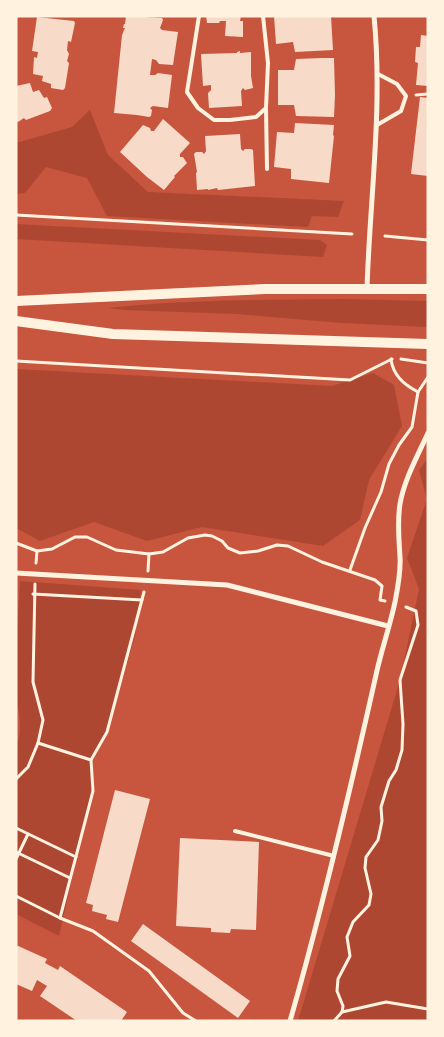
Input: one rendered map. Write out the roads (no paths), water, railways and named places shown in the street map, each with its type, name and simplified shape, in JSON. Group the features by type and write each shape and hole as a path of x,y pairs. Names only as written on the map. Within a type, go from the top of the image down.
{"main road":[{"path":"16,301 265,289 367,288 428,290"},
{"path":"16,321 113,334 428,344"}],"street":[{"path":"367,288 368,235 377,125 378,74 374,16"},
{"path":"290,1021 308,960 388,626 395,604 400,558 398,526 400,502 428,434"},
{"path":"16,573 227,585 388,626"}],"lane":[{"path":"199,16 187,92 198,108 214,120 256,117 266,108"},
{"path":"263,16 268,63 266,108 267,169"},
{"path":"377,125 402,111 406,96 397,84 378,74"},
{"path":"235,831 334,856"}]}
